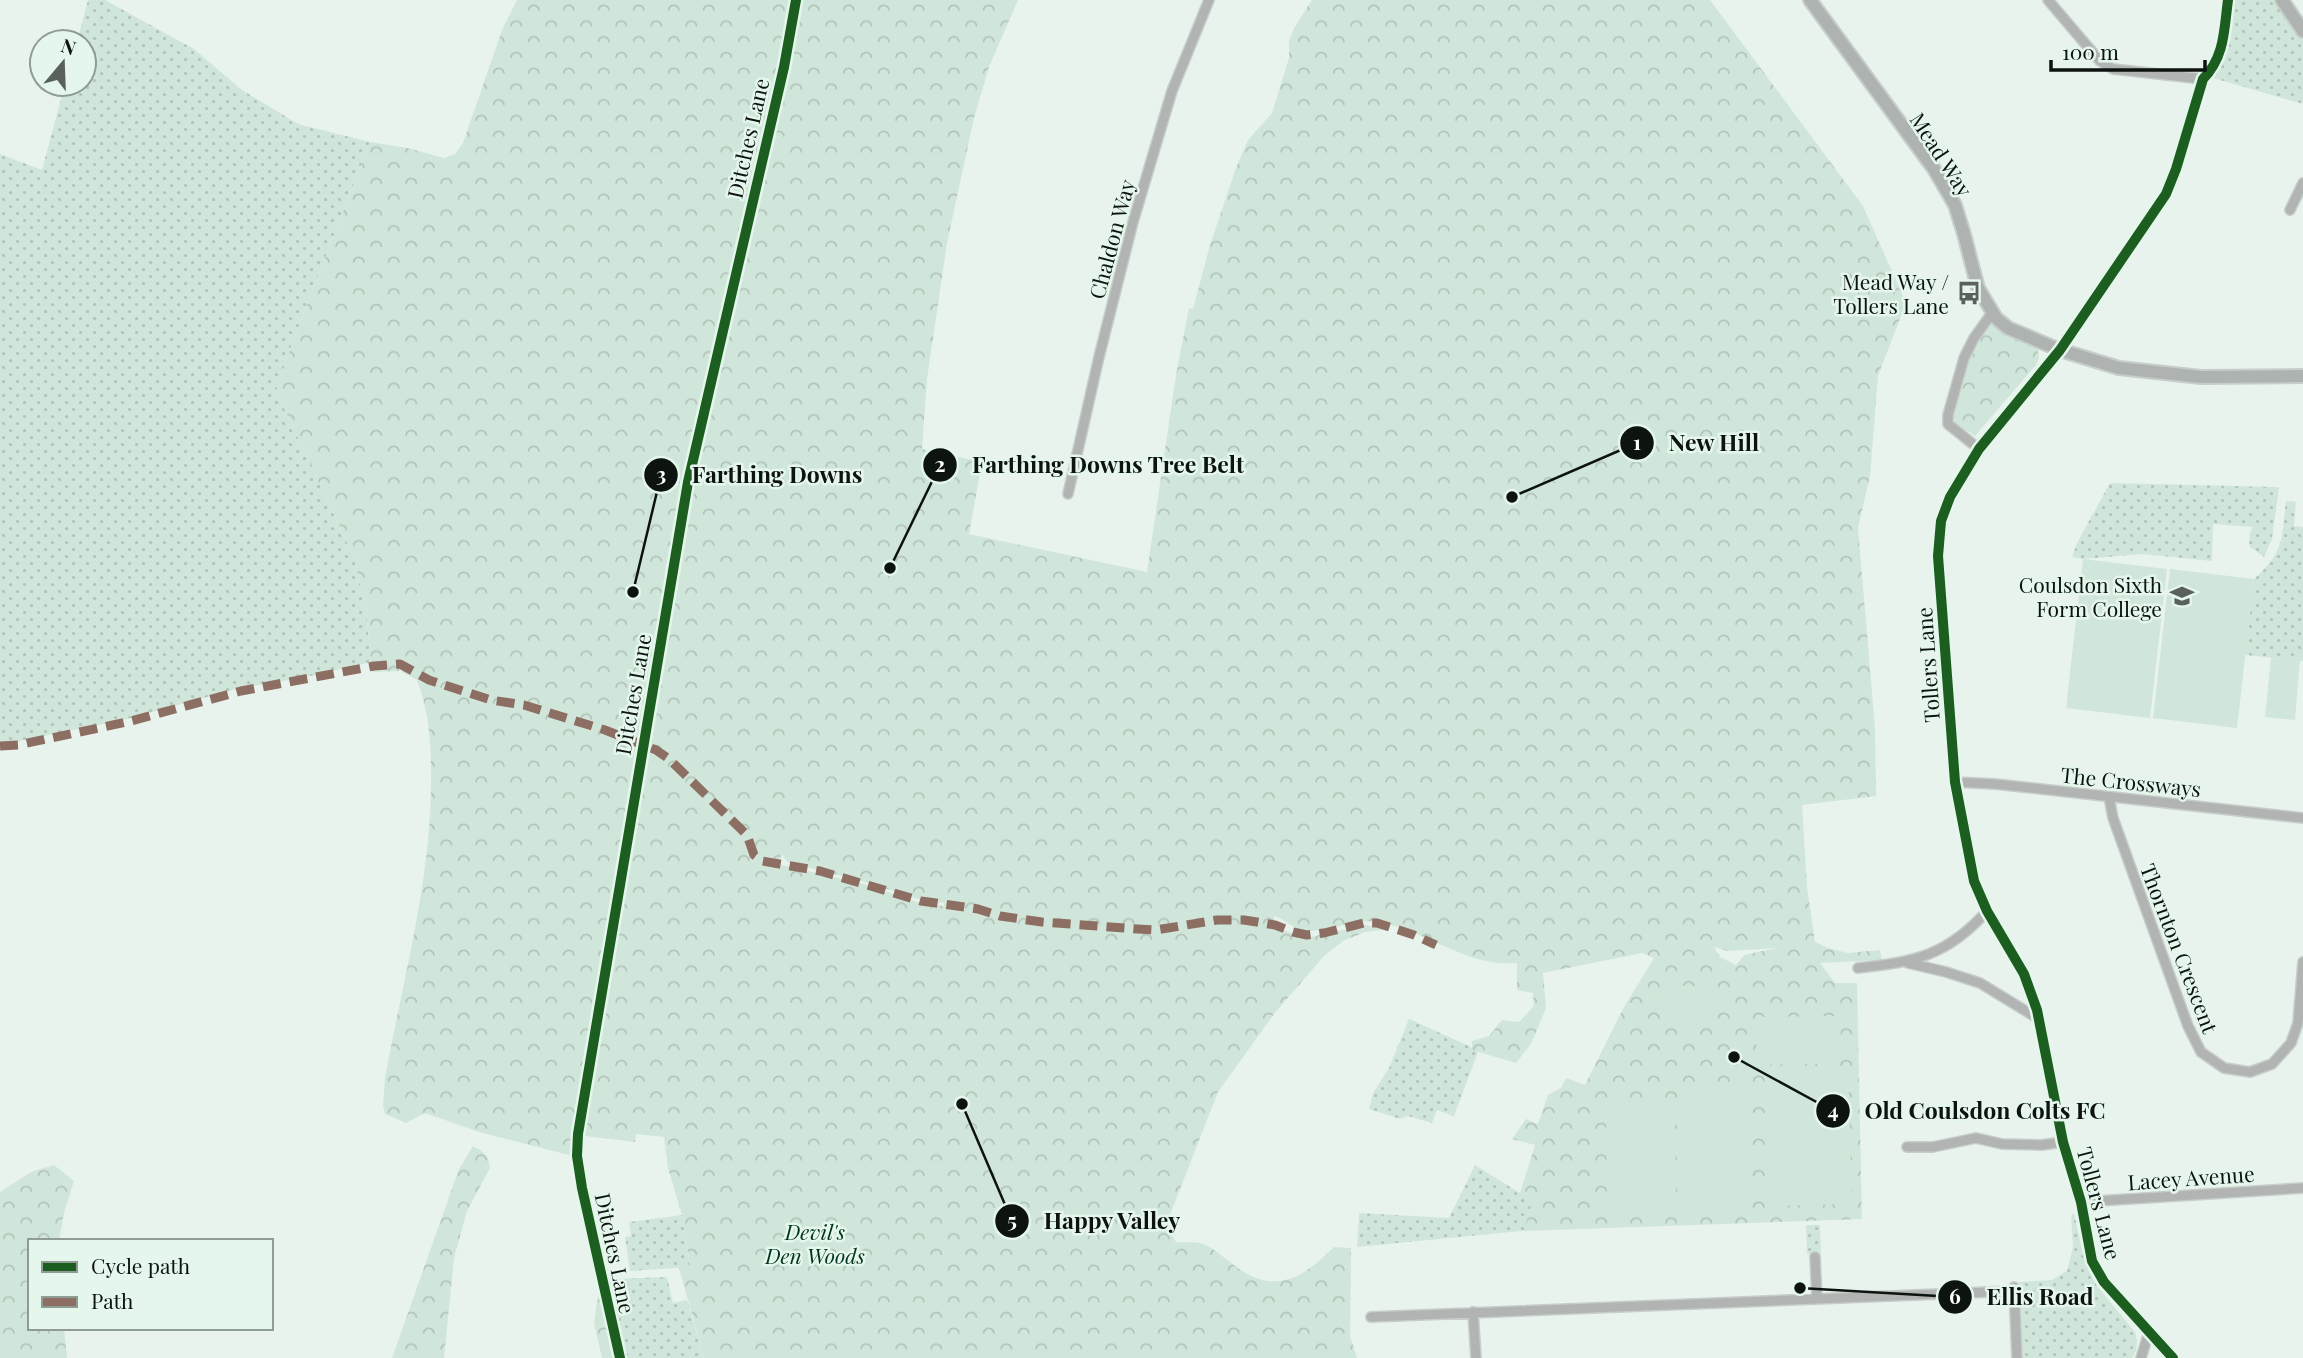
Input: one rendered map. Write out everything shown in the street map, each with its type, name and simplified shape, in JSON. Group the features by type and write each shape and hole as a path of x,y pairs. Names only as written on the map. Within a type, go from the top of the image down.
{"street":[{"name":"Ditches Lane","path":"620,1358 582,1188 577,1156 578,1134 688,482 784,67 796,0"},
{"name":"Chaldon Way","path":"1068,494 1133,222 1172,91 1209,0"},
{"name":"Mead Way","path":"1810,0 1934,169 1955,205 1978,288 1992,313 2008,328 2060,350 2119,368 2201,377 2303,376"},
{"path":"2048,0 2100,61 2113,68 2203,79"},
{"name":"Tollers Lane","path":"2173,1358 2104,1282 2092,1261 2081,1202 2063,1142 2039,1019 2024,974 1987,911 1974,881 1955,782 1938,556 1941,521 1950,497 1979,449 2060,350 2166,194 2203,79 2213,69 2223,44 2228,0"},
{"path":"2282,0 2303,31"},
{"path":"2290,210 2303,183"},
{"path":"1979,449 1948,424 1948,415 1964,358 1973,338 1992,313"},
{"name":"The Crossways","path":"1955,782 1995,784 2303,818"},
{"name":"Thornton Crescent","path":"2109,797 2113,818 2188,1026 2201,1052 2224,1068 2250,1072 2272,1064 2291,1043 2298,1023 2303,962"},
{"path":"1858,968 1906,963 1954,942 1987,911"},
{"path":"1906,963 1980,983 2039,1019"},
{"path":"1908,1147 1933,1147 1976,1138 2002,1144 2042,1145 2063,1142"},
{"name":"Lacey Avenue","path":"2081,1202 2303,1188"},
{"path":"1815,1257 1817,1299"},
{"path":"1371,1317 1817,1299 2014,1288 2017,1358"},
{"path":"1473,1312 1476,1358"},
{"path":"2141,1358 2149,1332"}],"green space":[{"path":"88,0 105,0 194,49 242,90 298,124 370,142 276,391 354,557 366,609 371,662 240,688 127,719 0,743 0,154 42,170 61,98 98,98 98,28 81,28"},
{"name":"Devil's Den Woods","path":"517,0 1018,0 989,67 974,118 947,243 927,379 922,449 982,462 969,534 1147,572 1176,375 1189,308 1193,309 1210,245 1236,168 1248,140 1272,113 1289,58 1289,41 1312,0 1710,0 1863,206 1906,303 1878,376 1870,476 1858,528 1875,728 1876,796 1802,805 1807,887 1815,942 1848,953 1880,950 1882,960 1820,963 1835,983 1857,983 1862,1219 1524,1231 1531,1206 1520,1193 1535,1145 1512,1139 1526,1119 1538,1124 1548,1095 1561,1088 1566,1078 1585,1085 1624,1007 1654,958 1642,953 1543,973 1546,1008 1531,1044 1516,1063 1472,1050 1472,1041 1489,1036 1502,1020 1519,1022 1534,1006 1533,993 1517,990 1517,963 1481,960 1395,926 1368,921 1307,931 1274,916 1274,927 1307,938 1364,925 1389,929 1365,932 1343,941 1324,956 1274,1014 1218,1092 1166,1225 1176,1242 1203,1244 1244,1272 1270,1281 1282,1281 1304,1272 1334,1247 1351,1248 1350,1336 1357,1358 704,1358 679,1268 690,1266 682,1215 668,1168 664,1137 636,1134 635,1142 585,1136 573,1156 479,1132 425,1113 406,1123 385,1114 385,1078 415,930 426,856 431,781 427,718 417,680 402,672 400,664 399,671 372,672 366,609 354,557 276,391 370,142 408,148 444,158 455,154 463,143 502,30","holes":["782,854 787,862 921,900 944,903 944,906 920,903 864,884 778,864","1714,947 1727,951 1777,948 1744,955 1736,965 1720,957"]},
{"path":"2233,0 2275,0 2303,40 2303,104 2213,78 2226,52"},
{"path":"1994,323 2030,342 2038,349 2039,358 2036,365 1975,436 1955,423 1953,414 1971,357 1982,335 1990,324"},
{"path":"2110,483 2279,488 2272,539 2264,557 2249,546 2253,527 2213,524 2212,561 2142,554 2083,559 2072,557"},
{"path":"2286,501 2296,502 2294,526 2303,527 2303,661 2245,655 2254,579 2271,560 2280,544"},
{"path":"2083,559 2167,569 2150,718 2066,708"},
{"path":"2170,569 2254,579 2237,728 2153,718"},
{"path":"2271,658 2300,660 2295,720 2265,717"},
{"path":"1661,985 1718,987 1716,1024 1660,1022"},
{"path":"1840,1016 1841,1063 1757,1065 1756,1017"},
{"path":"1409,1019 1478,1052 1454,1116 1437,1110 1432,1123 1408,1116 1400,1119 1369,1109 1373,1093 1389,1068"},
{"path":"1848,1067 1852,1204 1768,1206 1764,1069"},
{"path":"1748,1087 1751,1211 1681,1213 1678,1089"},
{"path":"1606,1102 1675,1102 1676,1213 1607,1214"},
{"path":"473,1146 485,1154 490,1168 467,1211 454,1258 444,1358 392,1358 459,1169"},
{"path":"54,1165 74,1181 59,1239 28,1239 28,1330 64,1330 67,1358 0,1358 0,1192 31,1172"},
{"path":"1475,1165 1549,1211 1542,1229 1357,1247 1359,1213 1449,1218"},
{"path":"2074,1213 2085,1263 2097,1286 2135,1332 2137,1345 2132,1358 2021,1358 2019,1282 2052,1280 2067,1271 2073,1247 2071,1216"},
{"path":"682,1215 690,1267 630,1271 625,1237 631,1236 629,1222"},
{"path":"1806,1225 1820,1225 1821,1254 1807,1254"},
{"path":"667,1277 673,1303 687,1300 704,1358 625,1358 608,1282 614,1279"},
{"path":"599,1287 618,1358 602,1358 594,1323"}],"marked path":[{"path":"0,746 18,745 127,722 241,691 374,666 400,664 429,680 491,700 524,705 605,730 656,750 669,759 747,835 754,855 762,861 820,871 921,901 1042,922 1156,930 1217,920 1244,920 1275,925 1307,935 1364,923 1377,923 1436,945"}],"cycle path":[{"path":"620,1358 582,1188 577,1156 578,1134 688,482 784,67 796,0"},
{"path":"2173,1358 2104,1282 2092,1261 2081,1202 2063,1142 2037,1010 2024,974 1987,911 1974,881 1955,782 1938,556 1941,521 1950,497 1979,449 2060,350 2166,194 2203,79 2220,52 2228,0"}],"place":[{"name":"Mead Way / Tollers Lane","path":"1969,293"},
{"name":"New Hill","path":"1512,497"},
{"name":"Farthing Downs Tree Belt","path":"890,568"},
{"name":"Farthing Downs","path":"633,592"},
{"name":"Coulsdon Sixth Form College","path":"2182,596"},
{"name":"Old Coulsdon Colts FC","path":"1734,1057"},
{"name":"Happy Valley","path":"962,1104"},
{"name":"Ellis Road","path":"1800,1288"}]}
